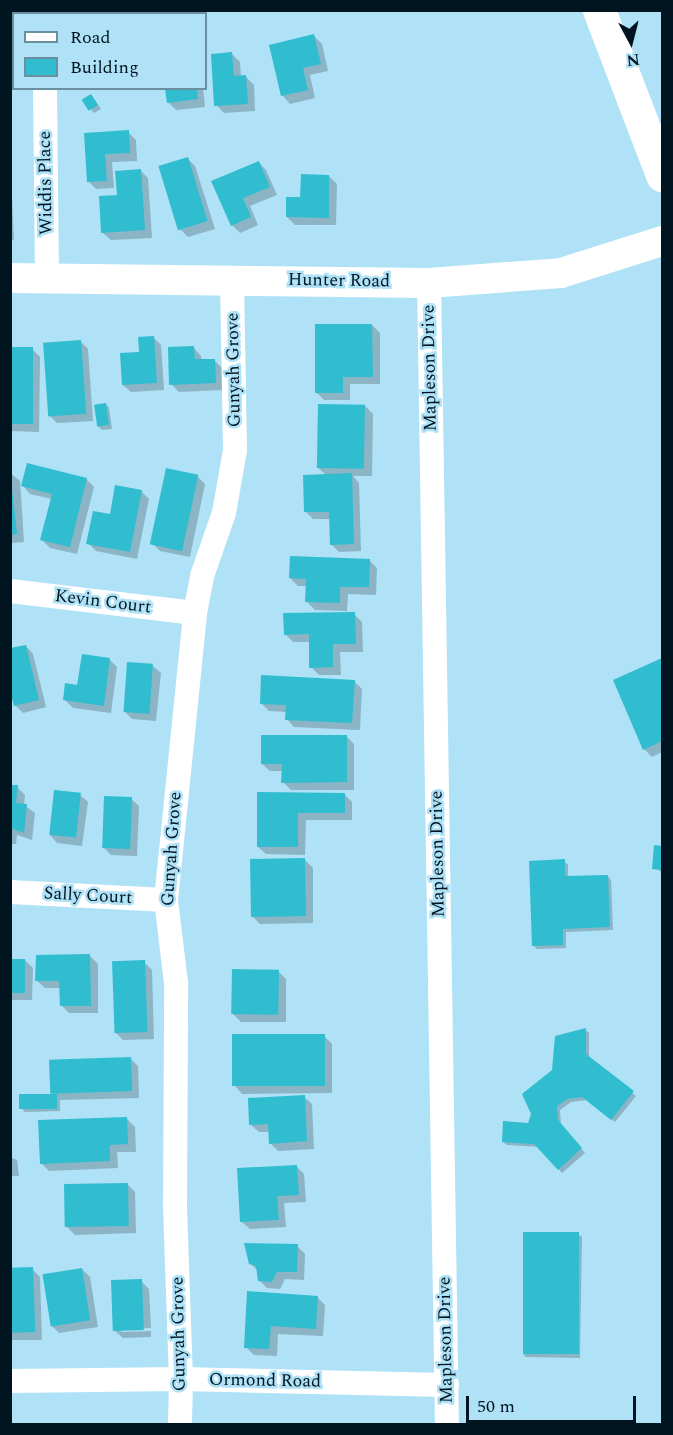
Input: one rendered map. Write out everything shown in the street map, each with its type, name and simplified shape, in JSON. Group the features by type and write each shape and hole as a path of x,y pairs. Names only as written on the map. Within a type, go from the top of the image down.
{"main road":[{"path":"599,10 663,175"}],"street":[{"name":"Widdis Place","path":"45,90 47,278"},
{"name":"Hunter Road","path":"10,278 429,283 561,273 663,241"},
{"name":"Gunyah Grove","path":"180,1425 182,1379 175,1208 176,983 166,900 195,613 202,576 224,513 235,450 232,279"},
{"name":"Mapleson Drive","path":"429,283 447,1425"},
{"name":"Kevin Court","path":"10,591 195,613"},
{"name":"Sally Court","path":"10,892 166,900"},
{"name":"Ormond Road","path":"10,1381 182,1379 447,1385"}],"building":[{"path":"314,34 321,64 303,68 308,90 281,96 269,45"},
{"path":"232,52 234,76 246,75 248,104 214,106 211,54"},
{"path":"165,90 197,90 198,99 167,103"},
{"path":"91,94 98,105 89,111 82,100"},
{"path":"129,130 130,153 105,154 107,181 87,182 84,133"},
{"path":"188,157 208,221 178,230 158,166"},
{"path":"259,161 270,187 243,198 251,217 231,226 211,181"},
{"path":"141,169 145,230 101,233 99,196 117,195 115,171"},
{"path":"301,174 329,175 329,218 286,217 286,197 300,197"},
{"path":"315,324 372,324 373,377 343,377 343,393 315,393"},
{"path":"154,336 157,383 122,385 120,353 139,352 138,337"},
{"path":"81,340 86,414 48,416 43,343"},
{"path":"194,346 195,359 215,359 216,383 169,385 168,347"},
{"path":"10,347 33,347 33,424 10,424"},
{"path":"106,403 109,425 97,426 94,405"},
{"path":"318,404 365,405 364,469 317,468"},
{"path":"27,463 87,478 70,547 40,540 52,494 21,486"},
{"path":"166,468 198,475 182,551 150,544"},
{"path":"10,470 17,534 10,535"},
{"path":"352,473 354,544 330,545 329,512 304,512 303,475"},
{"path":"115,485 142,490 130,552 86,544 93,511 110,514"},
{"path":"290,556 370,559 369,587 340,587 340,603 305,602 306,579 289,578"},
{"path":"355,612 356,644 333,644 333,667 309,668 309,634 284,635 283,613"},
{"path":"26,645 39,700 14,706 10,691 10,648"},
{"path":"82,654 110,658 104,706 63,700 65,683 77,685"},
{"path":"662,658 662,741 643,750 613,680"},
{"path":"127,662 153,664 149,714 124,712"},
{"path":"261,675 355,680 352,723 285,720 286,705 260,704"},
{"path":"261,735 347,735 347,782 281,783 282,764 261,764"},
{"path":"10,785 18,785 16,803 27,804 24,833 10,828"},
{"path":"54,790 81,793 76,838 49,835"},
{"path":"257,792 345,793 345,813 298,813 298,847 257,847"},
{"path":"104,796 132,797 130,849 102,848"},
{"path":"654,845 662,846 662,870 652,869"},
{"path":"305,858 306,916 251,917 250,859"},
{"path":"565,859 565,876 608,875 610,927 563,929 563,945 532,946 529,861"},
{"path":"90,954 91,1006 60,1006 59,981 35,981 36,955"},
{"path":"10,959 25,959 25,993 10,993"},
{"path":"145,960 148,1032 115,1033 112,961"},
{"path":"232,969 279,970 278,1015 231,1014"},
{"path":"586,1028 586,1054 634,1091 611,1120 582,1097 567,1099 557,1106 558,1120 582,1148 558,1170 534,1144 502,1142 503,1121 528,1123 531,1114 522,1094 552,1070 555,1036"},
{"path":"232,1034 325,1034 325,1086 232,1086"},
{"path":"131,1057 132,1091 50,1094 49,1060"},
{"path":"19,1094 57,1094 57,1109 19,1109"},
{"path":"305,1095 307,1141 269,1144 268,1124 249,1125 248,1098"},
{"path":"127,1117 128,1144 110,1145 110,1161 40,1164 38,1120"},
{"path":"297,1165 299,1195 277,1196 279,1220 240,1222 237,1168"},
{"path":"128,1183 129,1226 65,1227 64,1184"},
{"path":"523,1232 579,1232 579,1354 523,1354"},
{"path":"244,1243 298,1244 297,1272 277,1272 272,1282 258,1281 256,1266 249,1264"},
{"path":"33,1267 35,1332 12,1333 10,1268"},
{"path":"82,1268 90,1320 51,1327 42,1274"},
{"path":"142,1279 144,1330 113,1331 111,1280"},
{"path":"247,1291 318,1296 316,1329 271,1326 269,1349 244,1348"}]}
